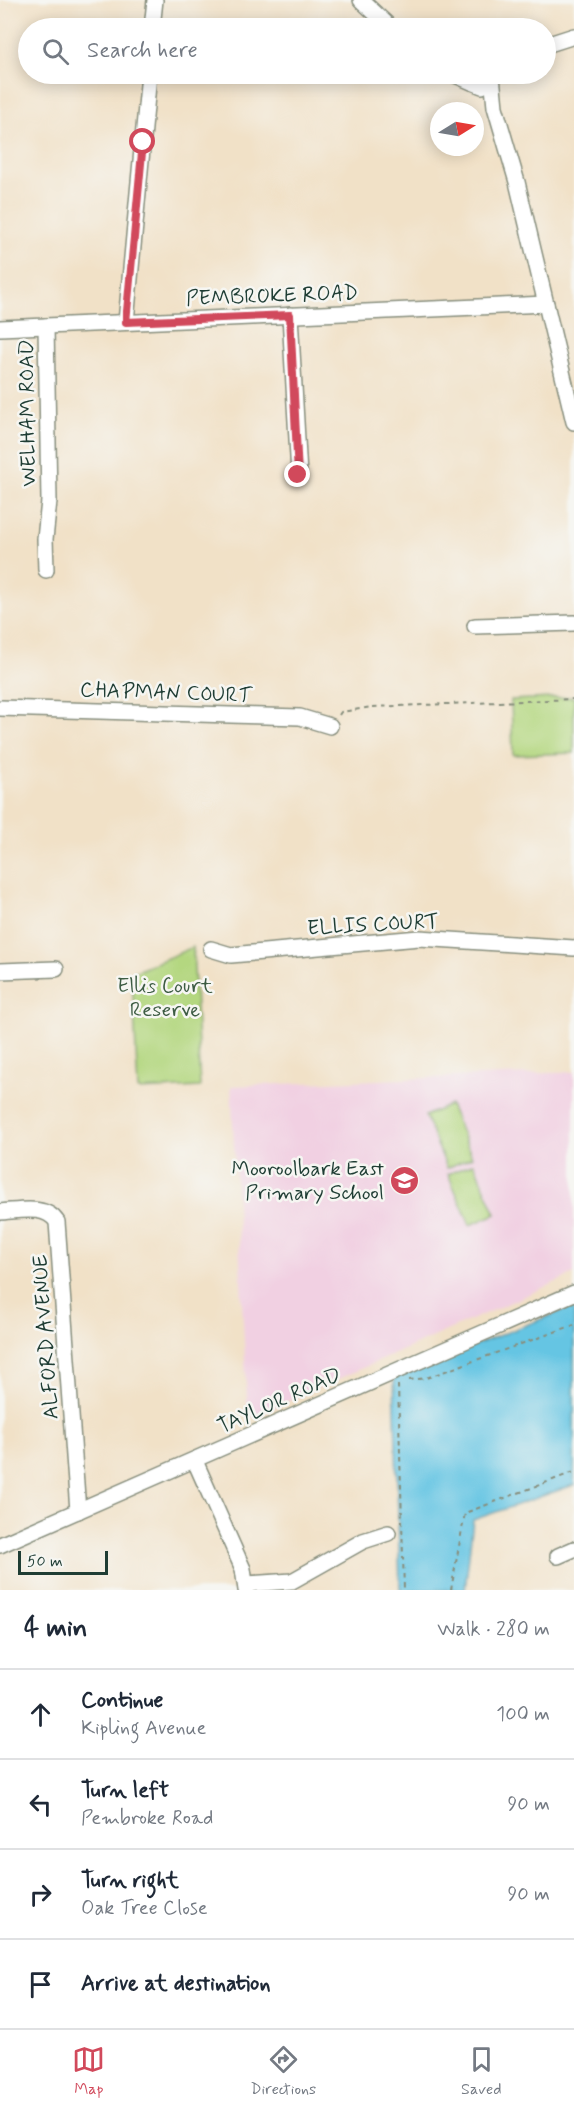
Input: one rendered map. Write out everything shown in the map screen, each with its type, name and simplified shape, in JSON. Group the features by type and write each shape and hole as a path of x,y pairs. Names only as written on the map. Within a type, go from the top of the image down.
{"street":[{"path":"154,18 155,0"},
{"path":"361,0 380,18"},
{"path":"556,42 574,36"},
{"path":"126,322 148,84"},
{"path":"476,84 495,107"},
{"path":"493,84 495,107 506,138 574,422"},
{"name":"PEMBROKE ROAD","path":"0,328 546,304"},
{"path":"290,315 298,475"},
{"name":"WELHAM ROAD","path":"46,326 50,501 45,539 46,570"},
{"path":"475,626 574,623"},
{"name":"CHAPMAN COURT","path":"0,708 300,717 330,726"},
{"name":"ELLIS COURT","path":"211,949 231,955 419,938 574,948"},
{"path":"0,971 56,969"},
{"name":"ALFORD AVENUE","path":"0,1212 40,1210 53,1215 57,1222 78,1511"},
{"name":"TAYLOR ROAD","path":"0,1545 574,1293"},
{"path":"195,1461 243,1569 246,1587 292,1581 363,1541 388,1533"},
{"path":"558,1556 574,1549"}],"path":[{"path":"330,726 341,712 372,707 574,699"},
{"path":"407,1381 426,1378 574,1325"},
{"path":"398,1382 404,1590"},
{"path":"451,1590 465,1513 574,1472"}],"shaded area":[{"name":"Mooroolbark East Primary School","path":"574,1072 574,1274 248,1419 231,1086"}],"green space":[{"path":"574,697 574,753 513,755 511,700"},
{"name":"Ellis Court Reserve","path":"193,947 200,1087 138,1090 132,973"},
{"path":"450,1105 472,1157 447,1168 425,1116"},
{"path":"474,1163 496,1214 470,1225 448,1174"}],"water":[{"path":"574,1306 574,1485 473,1520 465,1590 400,1590 394,1377"}],"place":[{"name":"Mooroolbark East Primary School","path":"405,1180"}],"route":[{"path":"143,142 126,322 290,315 298,475"}]}
